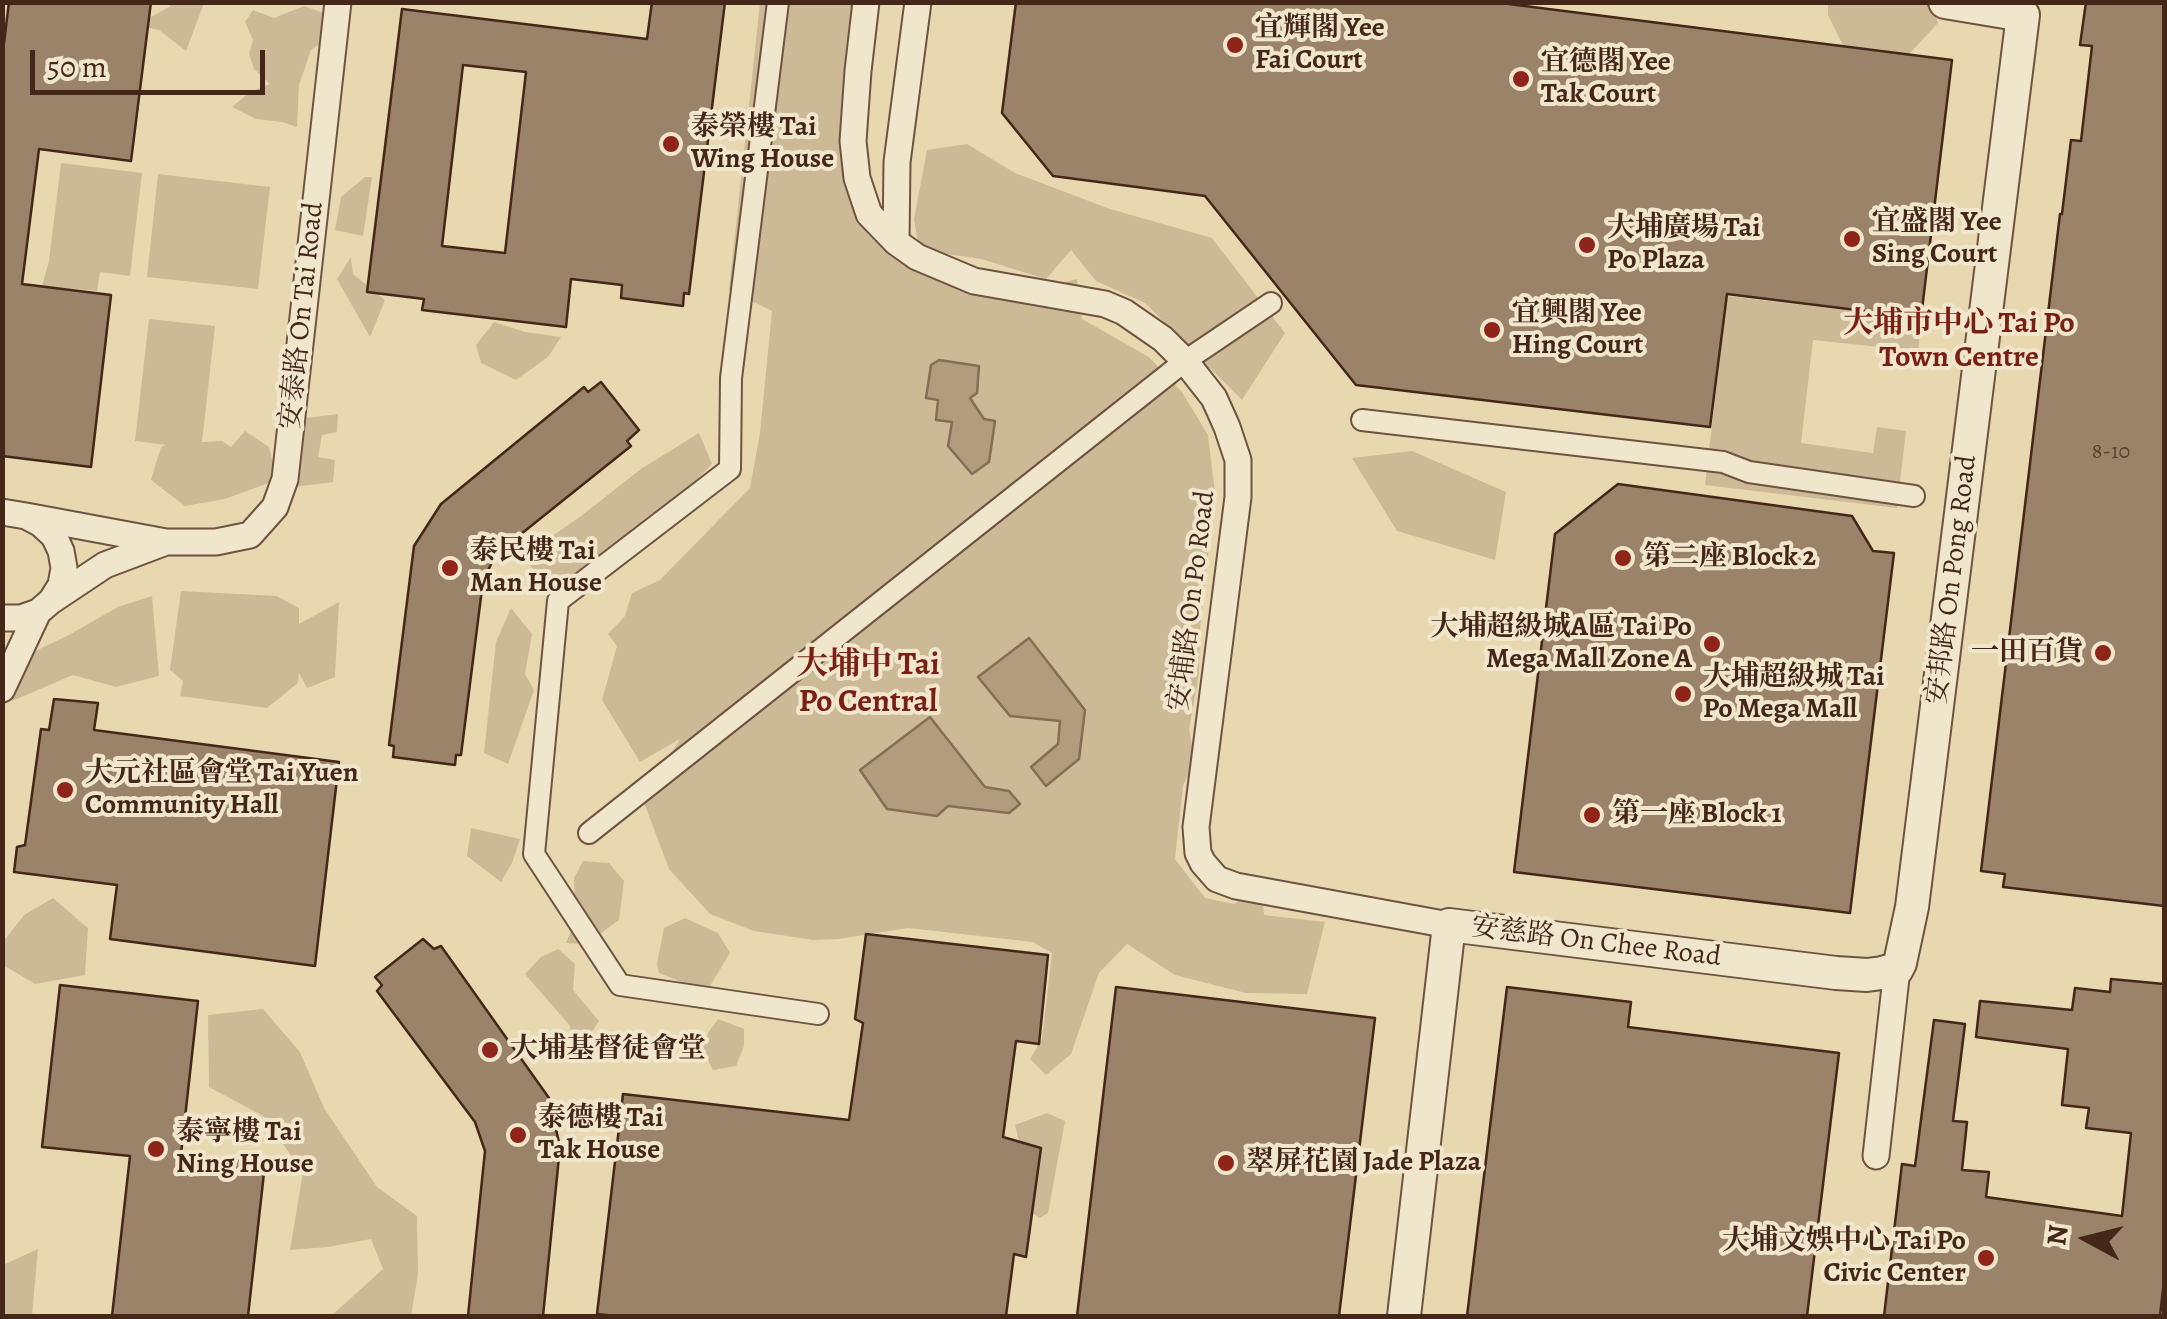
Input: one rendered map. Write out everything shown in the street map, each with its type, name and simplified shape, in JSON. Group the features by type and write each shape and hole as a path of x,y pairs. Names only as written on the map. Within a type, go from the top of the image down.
{"street":[{"name":"安泰路 On Tai Road","path":"10,515 166,542 216,542 250,535 276,507 284,479 338,2"},
{"path":"778,2 731,378 730,469 558,601 534,854 620,986 818,1014"},
{"name":"安埔路 On Po Road","path":"866,2 853,141 857,178 869,214 917,257 974,281 1104,304 1124,312 1163,338 1185,361 1214,398 1228,427 1238,460 1238,497 1196,828 1203,864 1217,879 1236,886 1448,925"},
{"path":"896,242 898,162 918,2"},
{"path":"1944,2 2023,8"},
{"name":"安邦路 On Pong Road","path":"1876,1156 1896,969 1904,953 1912,906 2023,8"},
{"path":"589,833 1185,361 1270,303"},
{"path":"1362,420 1723,462 1749,472 1914,496"},
{"path":"2,688 45,606 61,585 64,568 54,536 42,524 10,515"},
{"name":"安泰路 On Tai Road","path":"45,606 105,565 166,542"},
{"path":"2,618 22,618 45,606"},
{"name":"安慈路 On Chee Road","path":"1404,1316 1448,925 1836,973 1868,975 1896,969"}],"shaded area":[{"path":"162,3 204,3 186,51 159,30 136,25 171,6"},
{"path":"760,3 861,3 842,162 855,215 877,238 900,260 1046,287 1077,279 1082,319 1149,357 1182,392 1208,435 1215,494 1200,628 1199,673 1189,730 1195,760 1183,786 1175,859 1205,898 1234,904 1250,895 1263,902 1264,915 1325,922 1307,994 1246,993 1175,975 1127,944 1099,973 1071,1054 1046,1075 1030,1059 1042,1039 1052,953 1033,942 908,928 813,940 754,931 710,914 669,869 643,800 680,739 640,762 602,700 617,646 608,634 625,616 632,593 660,580 750,488 760,433 772,311 729,290"},
{"path":"1828,3 1932,3 1938,23 1895,69 1853,66 1828,15"},
{"path":"304,6 327,14 335,34 311,50 299,85 297,127 256,119 232,107 250,92 270,84 254,69 249,54 253,40 245,22 253,10 274,18"},
{"path":"967,144 1015,173 1110,209 1212,238 1285,333 1242,400 1145,303 1096,281 1071,250 1046,279 981,259 919,250 914,219 927,150"},
{"path":"61,163 142,173 130,276 100,272 97,291 42,286 49,261"},
{"path":"158,174 270,187 258,289 147,277"},
{"path":"365,177 372,177 363,236 335,230 341,197"},
{"path":"351,257 353,274 385,300 370,337 337,279"},
{"path":"1727,296 1922,319 1918,351 1813,340 1801,443 1873,453 1877,427 1906,431 1897,508 1705,485"},
{"path":"149,319 215,326 202,442 222,441 231,447 245,431 269,447 277,480 225,499 185,506 151,480 161,447 166,445 135,441"},
{"path":"494,322 561,337 548,357 516,380 481,363 476,345"},
{"path":"939,360 979,366 977,393 970,398 984,419 995,421 989,462 972,474 948,446 952,422 936,420 938,400 926,398 931,365"},
{"path":"338,414 337,432 322,435 318,457 335,460 333,482 286,488 299,419"},
{"path":"699,433 712,464 670,507 573,583 553,581 519,559 641,469"},
{"path":"1412,451 1506,492 1495,560 1397,531 1352,458"},
{"path":"181,591 277,596 299,608 299,624 339,602 335,677 307,688 299,673 298,683 267,708 180,696 183,681 170,670"},
{"path":"152,596 159,676 116,687 73,675 12,701 29,654 118,607"},
{"path":"511,608 532,634 525,674 534,690 508,764 484,753 496,642"},
{"path":"1029,638 1085,710 1079,759 1046,786 1031,767 1058,744 1060,721 1010,716 978,677"},
{"path":"930,717 985,787 1009,791 1020,804 1009,813 948,806 937,816 887,809 860,770"},
{"path":"471,828 520,839 501,882 467,856"},
{"path":"583,861 609,863 624,881 619,920 586,944 566,943 575,911 574,878"},
{"path":"53,898 88,928 85,975 35,984 3,965 3,942 24,915"},
{"path":"685,918 718,933 730,953 710,986 689,985 659,973 664,928"},
{"path":"558,949 575,964 573,990 599,1021 591,1033 601,1055 589,1063 572,1046 570,1026 525,974 541,957"},
{"path":"263,1009 300,1052 324,1108 377,1187 417,1216 418,1274 411,1316 331,1316 383,1269 371,1239 290,1250 303,1172 263,1116 209,1087 208,1015"},
{"path":"718,1019 744,1029 744,1046 736,1066 713,1070 702,1049"},
{"path":"1047,1113 1065,1121 1048,1213 1040,1218 1018,1204 1021,1150 1015,1125"},
{"path":"38,1249 32,1316 3,1316 3,1265"}],"building":[{"path":"9,2 151,2 131,161 39,149 22,284 111,295 91,467 2,456 2,59"},
{"path":"652,2 725,2 689,294 684,293 683,306 621,298 622,285 571,279 566,327 422,310 424,299 367,292 402,9 647,39","holes":["463,65 526,72 505,253 442,246"]},
{"name":"大埔廣場 Tai Po Plaza","path":"1016,2 1493,2 1952,60 1921,318 1727,294 1710,427 1356,385 1205,196 1053,176 1002,113"},
{"path":"2086,2 2164,2 2164,906 2003,887 2005,874 1981,871 2060,214 2071,140 2081,141 2092,46 2080,45"},
{"name":"泰民樓 Tai Man House","path":"601,382 639,430 627,441 631,446 496,554 483,581 461,755 456,755 455,765 393,757 394,746 389,745 414,546 441,504 584,387 588,392"},
{"name":"大埔超級城A區 Tai Po Mega Mall Zone A","path":"1618,484 1852,516 1873,551 1894,553 1850,913 1514,872 1555,534"},
{"path":"54,699 98,703 94,730 339,762 315,966 110,939 117,885 14,872 17,847 25,845 41,729 49,730"},
{"path":"866,934 1048,955 1039,1044 1016,1041 1003,1137 1041,1148 1026,1257 1014,1254 1006,1316 597,1314 623,1094 849,1120 863,1023 855,1019"},
{"name":"泰德樓 Tai Tak House","path":"423,939 434,949 441,946 549,1098 560,1147 543,1316 468,1316 485,1151 475,1122 377,991 382,985 375,977"},
{"path":"2111,979 2164,984 2164,1281 2160,1316 1884,1316 1902,1164 1915,1166 1934,1020 1965,1024 1953,1121 1967,1122 1962,1170 1989,1172 1986,1197 2122,1216 2131,1133 2086,1128 2089,1108 2062,1105 2068,1049 1976,1037 1980,1001 2072,1010 2075,988 2110,992"},
{"name":"泰寧樓 Tai Ning House","path":"60,985 198,1001 181,1154 265,1164 248,1316 112,1316 130,1156 42,1147"},
{"name":"翠屏花園 Jade Plaza","path":"1116,987 1375,1018 1339,1316 1077,1316"},
{"path":"1507,987 1631,1002 1628,1027 1839,1053 1807,1316 1467,1316"}],"place":[{"name":"宜輝閣 Yee Fai Court","path":"1235,45"},
{"name":"宜德閣 Yee Tak Court","path":"1521,79"},
{"name":"泰榮樓 Tai Wing House","path":"671,144"},
{"name":"宜盛閣 Yee Sing Court","path":"1852,239"},
{"name":"大埔廣場 Tai Po Plaza","path":"1587,245"},
{"name":"宜興閣 Yee Hing Court","path":"1492,330"},
{"name":"第二座 Block 2","path":"1623,558"},
{"name":"泰民樓 Tai Man House","path":"450,568"},
{"name":"大埔超級城A區 Tai Po Mega Mall Zone A","path":"1712,644"},
{"name":"一田百貨","path":"2103,653"},
{"name":"大埔超級城 Tai Po Mega Mall","path":"1683,694"},
{"name":"大元社區會堂 Tai Yuen Community Hall","path":"65,790"},
{"name":"第一座 Block 1","path":"1592,815"},
{"name":"大埔基督徒會堂","path":"490,1050"},
{"name":"泰德樓 Tai Tak House","path":"518,1135"},
{"name":"泰寧樓 Tai Ning House","path":"156,1149"},
{"name":"翠屏花園 Jade Plaza","path":"1226,1163"},
{"name":"大埔文娛中心 Tai Po Civic Center","path":"1986,1258"}],"district":[{"name":"大埔市中心 Tai Po Town Centre","path":"1959,342"},
{"name":"大埔中 Tai Po Central","path":"868,684"}]}
